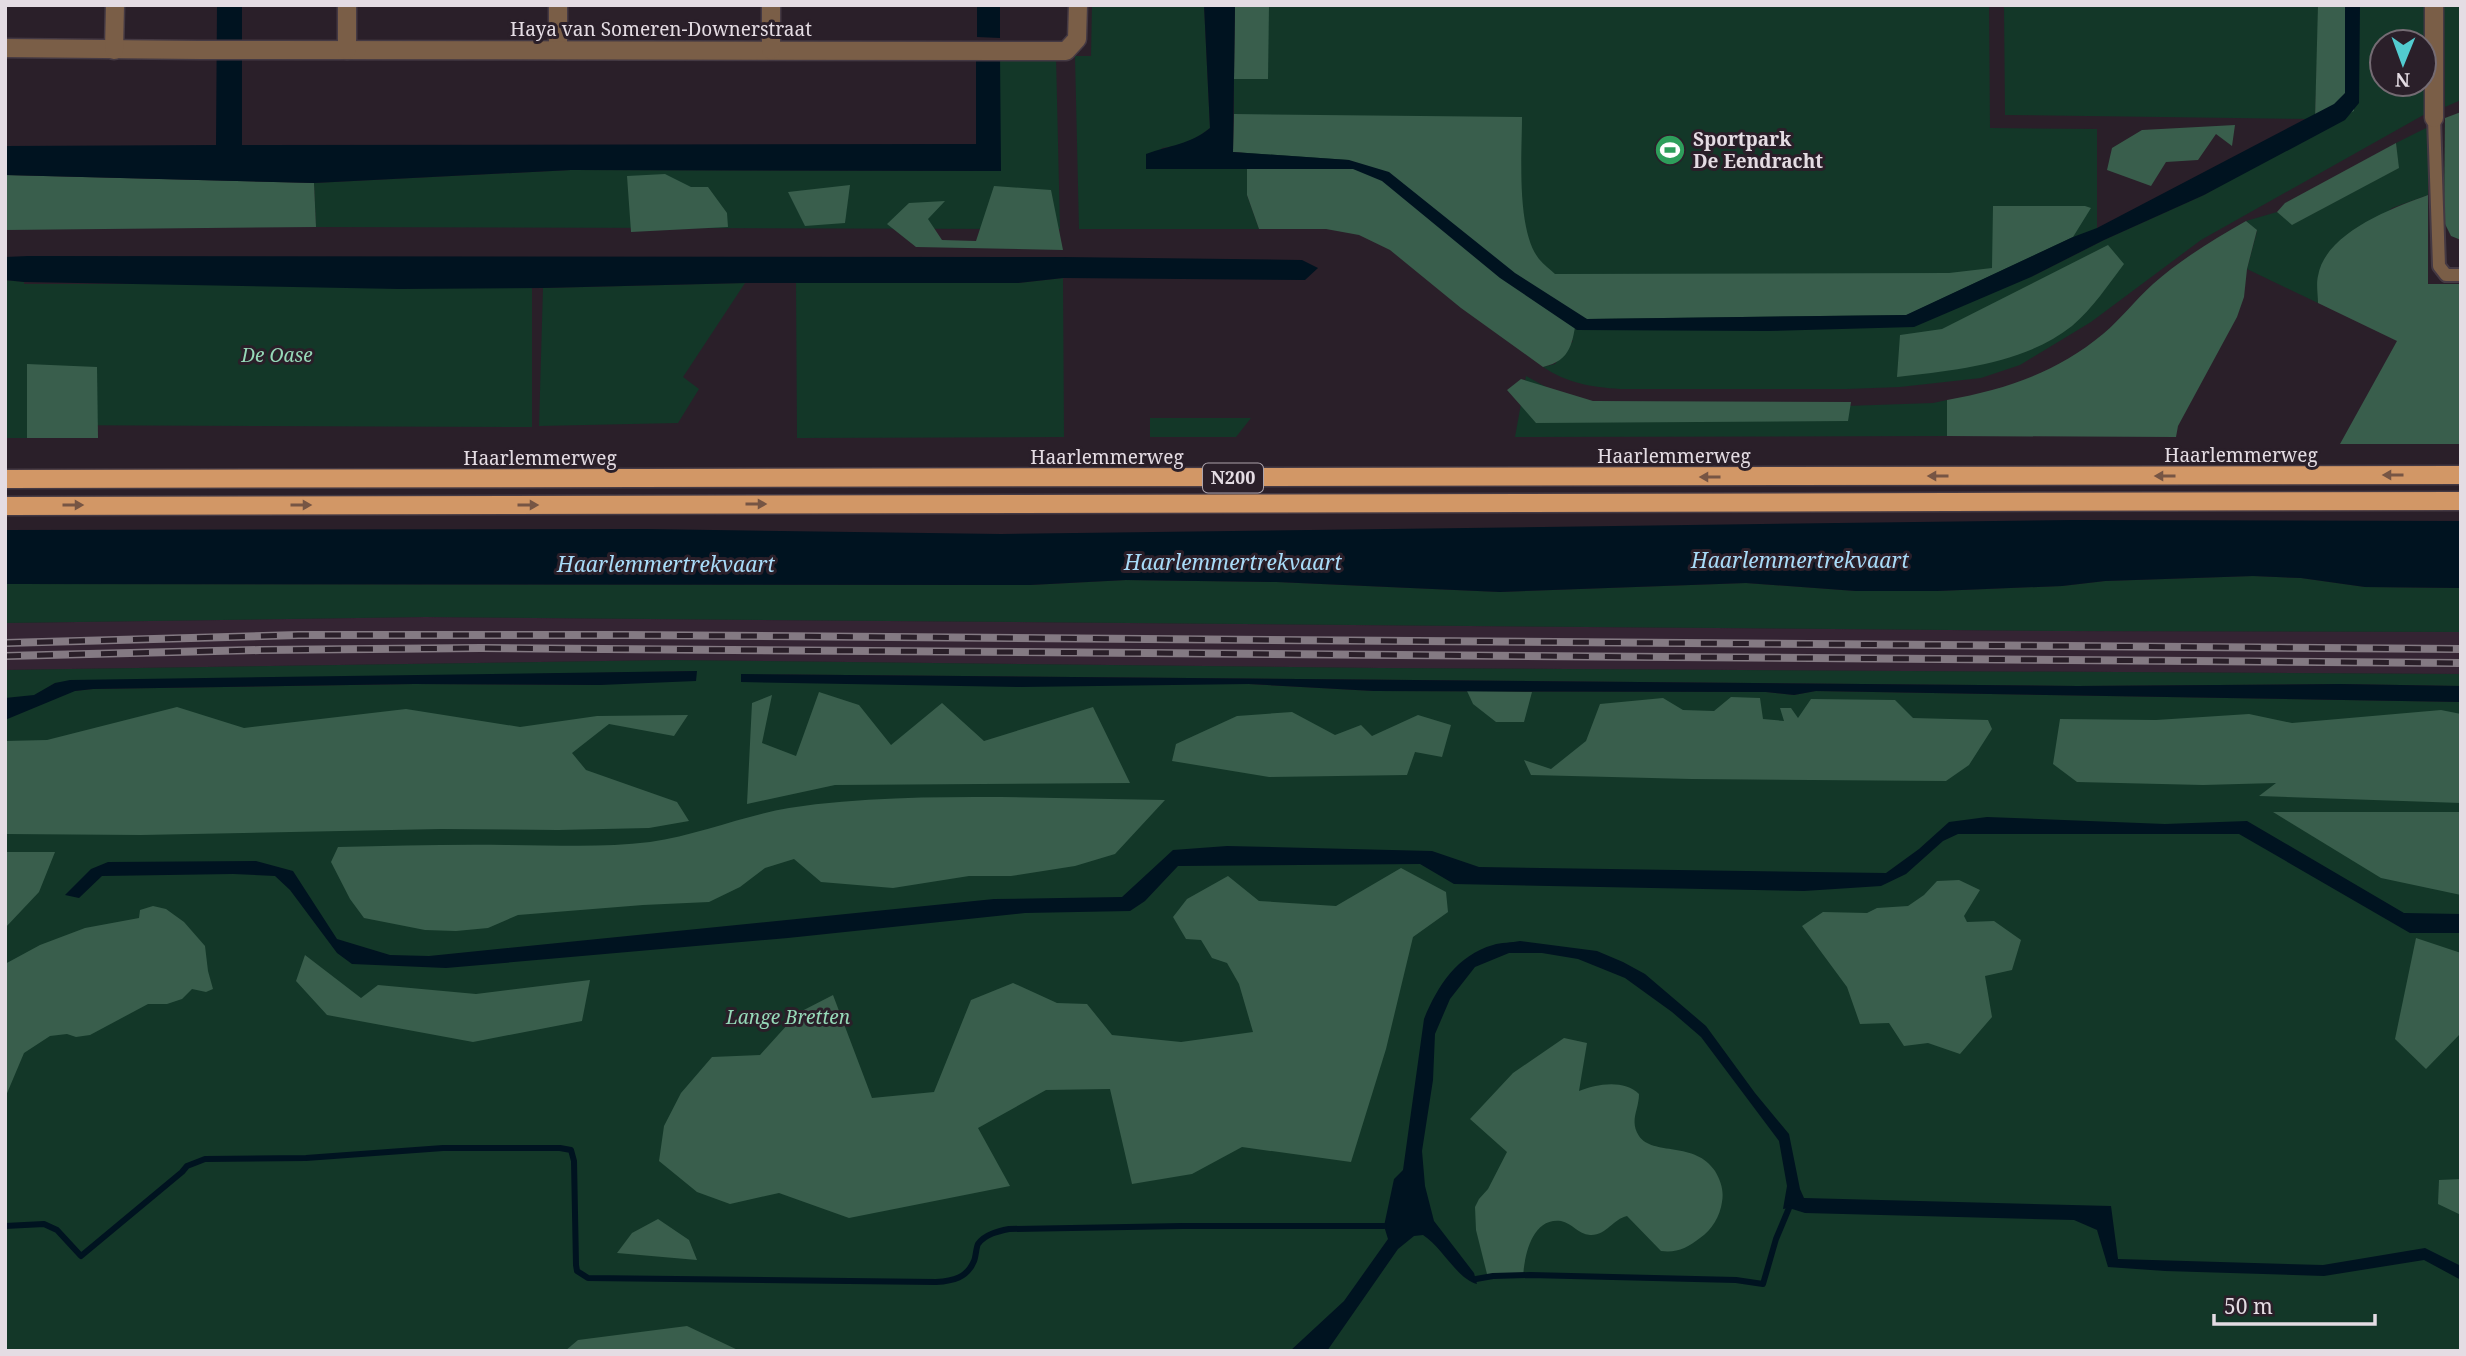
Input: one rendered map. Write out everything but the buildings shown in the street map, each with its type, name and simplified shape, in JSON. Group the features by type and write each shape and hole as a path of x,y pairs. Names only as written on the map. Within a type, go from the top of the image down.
{"main road":[{"name":"Haarlemmerweg","path":"5,479 2461,475"},
{"name":"N200","path":"5,506 2461,501"}],"street":[{"path":"114,50 115,5"},
{"path":"346,50 347,5"},
{"path":"558,5 558,50"},
{"path":"771,5 771,50"},
{"name":"Haya van Someren-Downerstraat","path":"5,48 1066,51 1077,39 1078,5"},
{"path":"2434,5 2434,118"}],"lane":[{"path":"2434,118 2439,265 2446,275 2461,275"}],"shaded area":[{"path":"425,617 2461,632 2461,674 1378,668 670,660 5,670 5,623"}],"green space":[{"name":"Sportpark De Eendracht","path":"1092,5 1204,5 1210,128 1188,142 1162,148 1146,169 1243,169 1242,114 1234,114 1234,79 1242,79 1241,5 1989,5 1990,128 2097,129 2097,228 2031,277 2104,240 2204,195 2319,128 2356,5 2427,5 2427,28 2368,28 2368,98 2427,98 2427,113 2201,240 2091,322 2020,365 1981,378 1900,387 1620,389 1580,383 1543,367 1555,364 1573,341 1248,172 1247,195 1259,229 1079,229 1075,56 1091,56"},
{"path":"1235,5 1269,5 1268,79 1234,79"},
{"path":"2004,5 2319,5 2315,119 2005,115"},
{"path":"2318,5 2356,5 2354,111 2319,128 2315,119"},
{"path":"2444,5 2461,5 2461,100 2445,107"},
{"path":"1000,55 1056,56 1060,229 316,227 314,183 571,170 1000,171"},
{"path":"2461,112 2461,240 2451,236 2444,222 2445,118"},
{"path":"1234,114 1522,117 1521,171 1527,230 1539,259 1555,274 1949,273 1992,268 1993,206 2091,208 2073,237 1907,315 1587,319 1577,316 1572,342 1565,355 1553,364 1543,367 1461,308 1390,250 1359,235 1326,229 1259,229 1247,195 1247,169 1353,169 1349,160 1233,152"},
{"path":"2235,125 2232,146 2216,134 2198,160 2166,162 2151,186 2107,170 2112,148 2142,130"},
{"path":"2426,128 2428,195 2392,208 2318,276 2318,303 2247,269 2257,231 2246,221 2277,212 2293,224 2398,168 2396,143"},
{"path":"2396,143 2399,168 2292,225 2277,212 2285,203"},
{"path":"665,174 691,187 708,187 727,213 728,227 631,232 627,176"},
{"path":"5,175 314,183 316,227 5,230"},
{"path":"850,185 845,223 805,226 788,192"},
{"path":"994,186 1051,190 1063,250 916,247 887,224 909,203 945,201 928,219 942,240 976,241"},
{"path":"2428,195 2428,284 2461,284 2461,444 2340,444 2397,341 2318,303 2317,279 2323,261 2333,247 2362,224"},
{"path":"2246,221 2257,230 2247,269 2244,297 2237,317 2178,426 2176,437 1947,436 1947,400 2010,385 2067,359 2103,334 2146,290 2174,267"},
{"path":"2108,245 2124,264 2087,312 2053,339 2033,349 1989,363 1897,377 1900,335 1942,329"},
{"path":"1063,278 1064,437 797,438 796,283 1018,283"},
{"name":"De Oase","path":"5,280 24,284 532,284 532,427 27,425 27,438 5,438"},
{"path":"745,283 683,377 699,389 678,423 539,426 543,288"},
{"path":"27,364 97,367 98,438 27,438"},
{"path":"1526,376 1557,393 1581,402 1846,406 1933,403 1947,400 1947,436 1515,437"},
{"path":"1521,379 1593,401 1851,402 1848,421 1536,423 1507,390"},
{"path":"1150,418 1251,418 1236,437 1150,437"},
{"path":"2253,576 2301,578 2365,587 2461,588 2461,632 425,617 5,623 5,584 1030,585 1126,580 1277,582 1500,592 1746,583 1856,591 1937,591"},
{"name":"Lange Bretten","path":"670,660 1378,668 2461,674 2461,686 2077,686 741,674 1249,684 1374,691 1766,692 1794,695 1815,691 2461,702 2461,1351 5,1351 5,670","holes":["696,671 600,685 414,684 93,689 36,695 55,683"]},
{"path":"1467,691 1532,692 1524,722 1496,722 1473,704"},
{"path":"819,692 859,705 891,745 942,703 984,741 1093,707 1130,783 835,785 747,804 752,703 772,695 762,743 796,756"},
{"path":"1731,697 1760,698 1763,719 1784,721 1780,708 1791,708 1798,718 1811,699 1895,700 1913,718 1988,720 1992,729 1969,765 1946,781 1531,775 1524,760 1551,769 1586,741 1600,704 1663,698 1683,710 1714,711"},
{"path":"177,707 244,728 406,709 520,727 597,716 688,715 674,736 609,724 572,753 586,770 677,802 689,821 649,828 558,830 5,834 5,741 47,740"},
{"path":"2441,710 2461,714 2461,803 2259,796 2276,783 2203,785 2077,782 2053,764 2060,719 2156,720 2249,714 2292,723"},
{"path":"1292,712 1335,735 1361,725 1372,736 1418,715 1451,725 1442,757 1415,752 1407,775 1269,777 1172,761 1176,744 1237,716"},
{"path":"895,798 1165,800 1115,854 1075,866 1011,876 969,876 893,888 821,882 794,859 765,868 740,887 709,902 518,915 488,928 456,931 425,930 364,918 350,899 331,862 338,847 632,844 668,839 772,811 816,804"},
{"path":"2273,812 2461,812 2461,895 2381,878"},
{"path":"5,852 55,852 39,892 5,928"},
{"path":"1401,868 1446,892 1448,912 1413,937 1386,1049 1351,1162 1242,1147 1192,1174 1132,1184 1110,1089 1046,1090 978,1128 1010,1186 849,1218 779,1193 730,1204 697,1192 659,1161 664,1126 681,1093 712,1057 760,1055 798,1013 833,995 872,1098 934,1092 971,1000 1013,983 1057,1003 1087,1004 1112,1035 1181,1042 1253,1032 1239,984 1227,963 1212,958 1201,940 1186,939 1173,917 1187,899 1228,876 1259,901 1336,906"},
{"path":"1959,880 1980,890 1964,916 1967,922 1994,921 2021,940 2012,970 1985,976 1992,1017 1960,1054 1928,1043 1904,1046 1889,1023 1860,1024 1847,987 1802,926 1823,912 1867,913 1877,908 1908,906 1924,895 1937,881"},
{"path":"153,906 166,909 184,922 205,946 213,989 206,992 192,989 182,999 167,1004 148,1004 90,1035 50,1036 24,1053 5,1098 5,964 40,945 85,928 139,918 140,910"},
{"path":"2416,938 2461,953 2461,1033 2426,1069 2395,1039"},
{"path":"305,955 361,998 378,985 476,994 590,980 582,1021 473,1042 327,1015 296,981"},
{"path":"1564,1038 1587,1043 1579,1091 1610,1084 1633,1089 1639,1094 1636,1131 1645,1142 1686,1152 1707,1162 1722,1186 1723,1198 1719,1212 1712,1227 1704,1235 1686,1247 1672,1251 1661,1251 1627,1216 1596,1235 1582,1233 1565,1222 1551,1221 1543,1225 1531,1240 1523,1278 1488,1278 1476,1230 1475,1207 1488,1189 1507,1152 1470,1119 1513,1073"},
{"path":"2461,1179 2461,1215 2438,1204 2439,1180"},
{"path":"658,1219 689,1240 697,1260 617,1253 632,1233"},
{"path":"687,1326 740,1351 565,1351 578,1340"}],"water":[{"path":"217,5 242,5 242,145 976,144 976,55 1000,55 1001,171 571,170 314,183 5,175 5,146 216,145"},
{"path":"977,5 1000,5 1000,38 977,37"},
{"path":"1204,5 1235,5 1233,152 1349,160 1389,172 1515,273 1587,319 1906,315 2097,228 2334,104 2345,93 2345,5 2360,5 2359,103 2345,120 2204,195 2104,240 2031,277 1914,327 1767,331 1577,330 1500,278 1382,181 1353,169 1146,169 1146,154 1187,141 1210,128"},
{"path":"5,257 1064,257 1302,260 1318,268 1305,280 1063,278 1018,283 745,283 543,288 399,289 5,280"},
{"name":"Haarlemmertrekvaart","path":"2073,520 2461,521 2461,588 2365,587 2301,578 2253,576 1937,591 1856,591 1746,583 1500,592 1277,582 1126,580 1030,585 5,584 5,530 646,529 1001,534"},
{"path":"697,671 696,681 600,685 414,684 93,689 75,691 5,720 5,698 34,695 55,683 70,680"},
{"path":"741,674 2077,686 2340,684 2461,686 2461,702 1816,691 1794,695 1766,692 1374,691 1249,684 1021,687 741,682"},
{"path":"1987,817 2165,824 2247,821 2404,913 2461,914 2461,933 2410,933 2239,834 1958,834 1943,841 1906,874 1881,886 1804,891 1454,884 1420,864 1178,866 1145,901 1130,911 1025,913 788,938 446,968 352,964 337,953 290,890 275,876 102,876 79,898 65,895 91,869 108,862 256,861 293,871 337,939 390,955 429,956 994,899 1122,897 1173,850 1227,846 1432,851 1479,867 1886,873 1919,849 1949,822"},
{"path":"1520,941 1597,951 1623,962 1645,974 1706,1026 1789,1134 1804,1198 2111,1206 2118,1259 2323,1265 2425,1248 2461,1266 2461,1280 2424,1260 2324,1276 2108,1267 2097,1230 2074,1220 1805,1213 1783,1209 1787,1186 1779,1141 1701,1037 1625,978 1578,959 1542,953 1509,953 1475,967 1450,999 1435,1034 1433,1080 1422,1151 1425,1186 1434,1221 1474,1273 1477,1284 1463,1276 1430,1240 1423,1235 1414,1236 1398,1249 1327,1351 1290,1351 1344,1301 1388,1239 1384,1226 1394,1179 1403,1170 1424,1019 1435,995 1450,974 1469,956 1496,944"}],"waterway":[{"path":"5,1226 44,1224 57,1230 81,1256 187,1166 205,1159 306,1158 443,1148 571,1150 574,1161 576,1265 577,1271 588,1278 936,1282 963,1275 971,1267 981,1241 992,1234 1009,1229 1384,1226"},
{"path":"1476,1279 1530,1275 1736,1280 1763,1284 1776,1239 1789,1208"}],"railway":[{"path":"5,643 298,635 625,635 2461,649"},
{"path":"5,656 481,648 2461,663"}],"place":[{"name":"Sportpark De Eendracht","path":"1670,150"}]}
